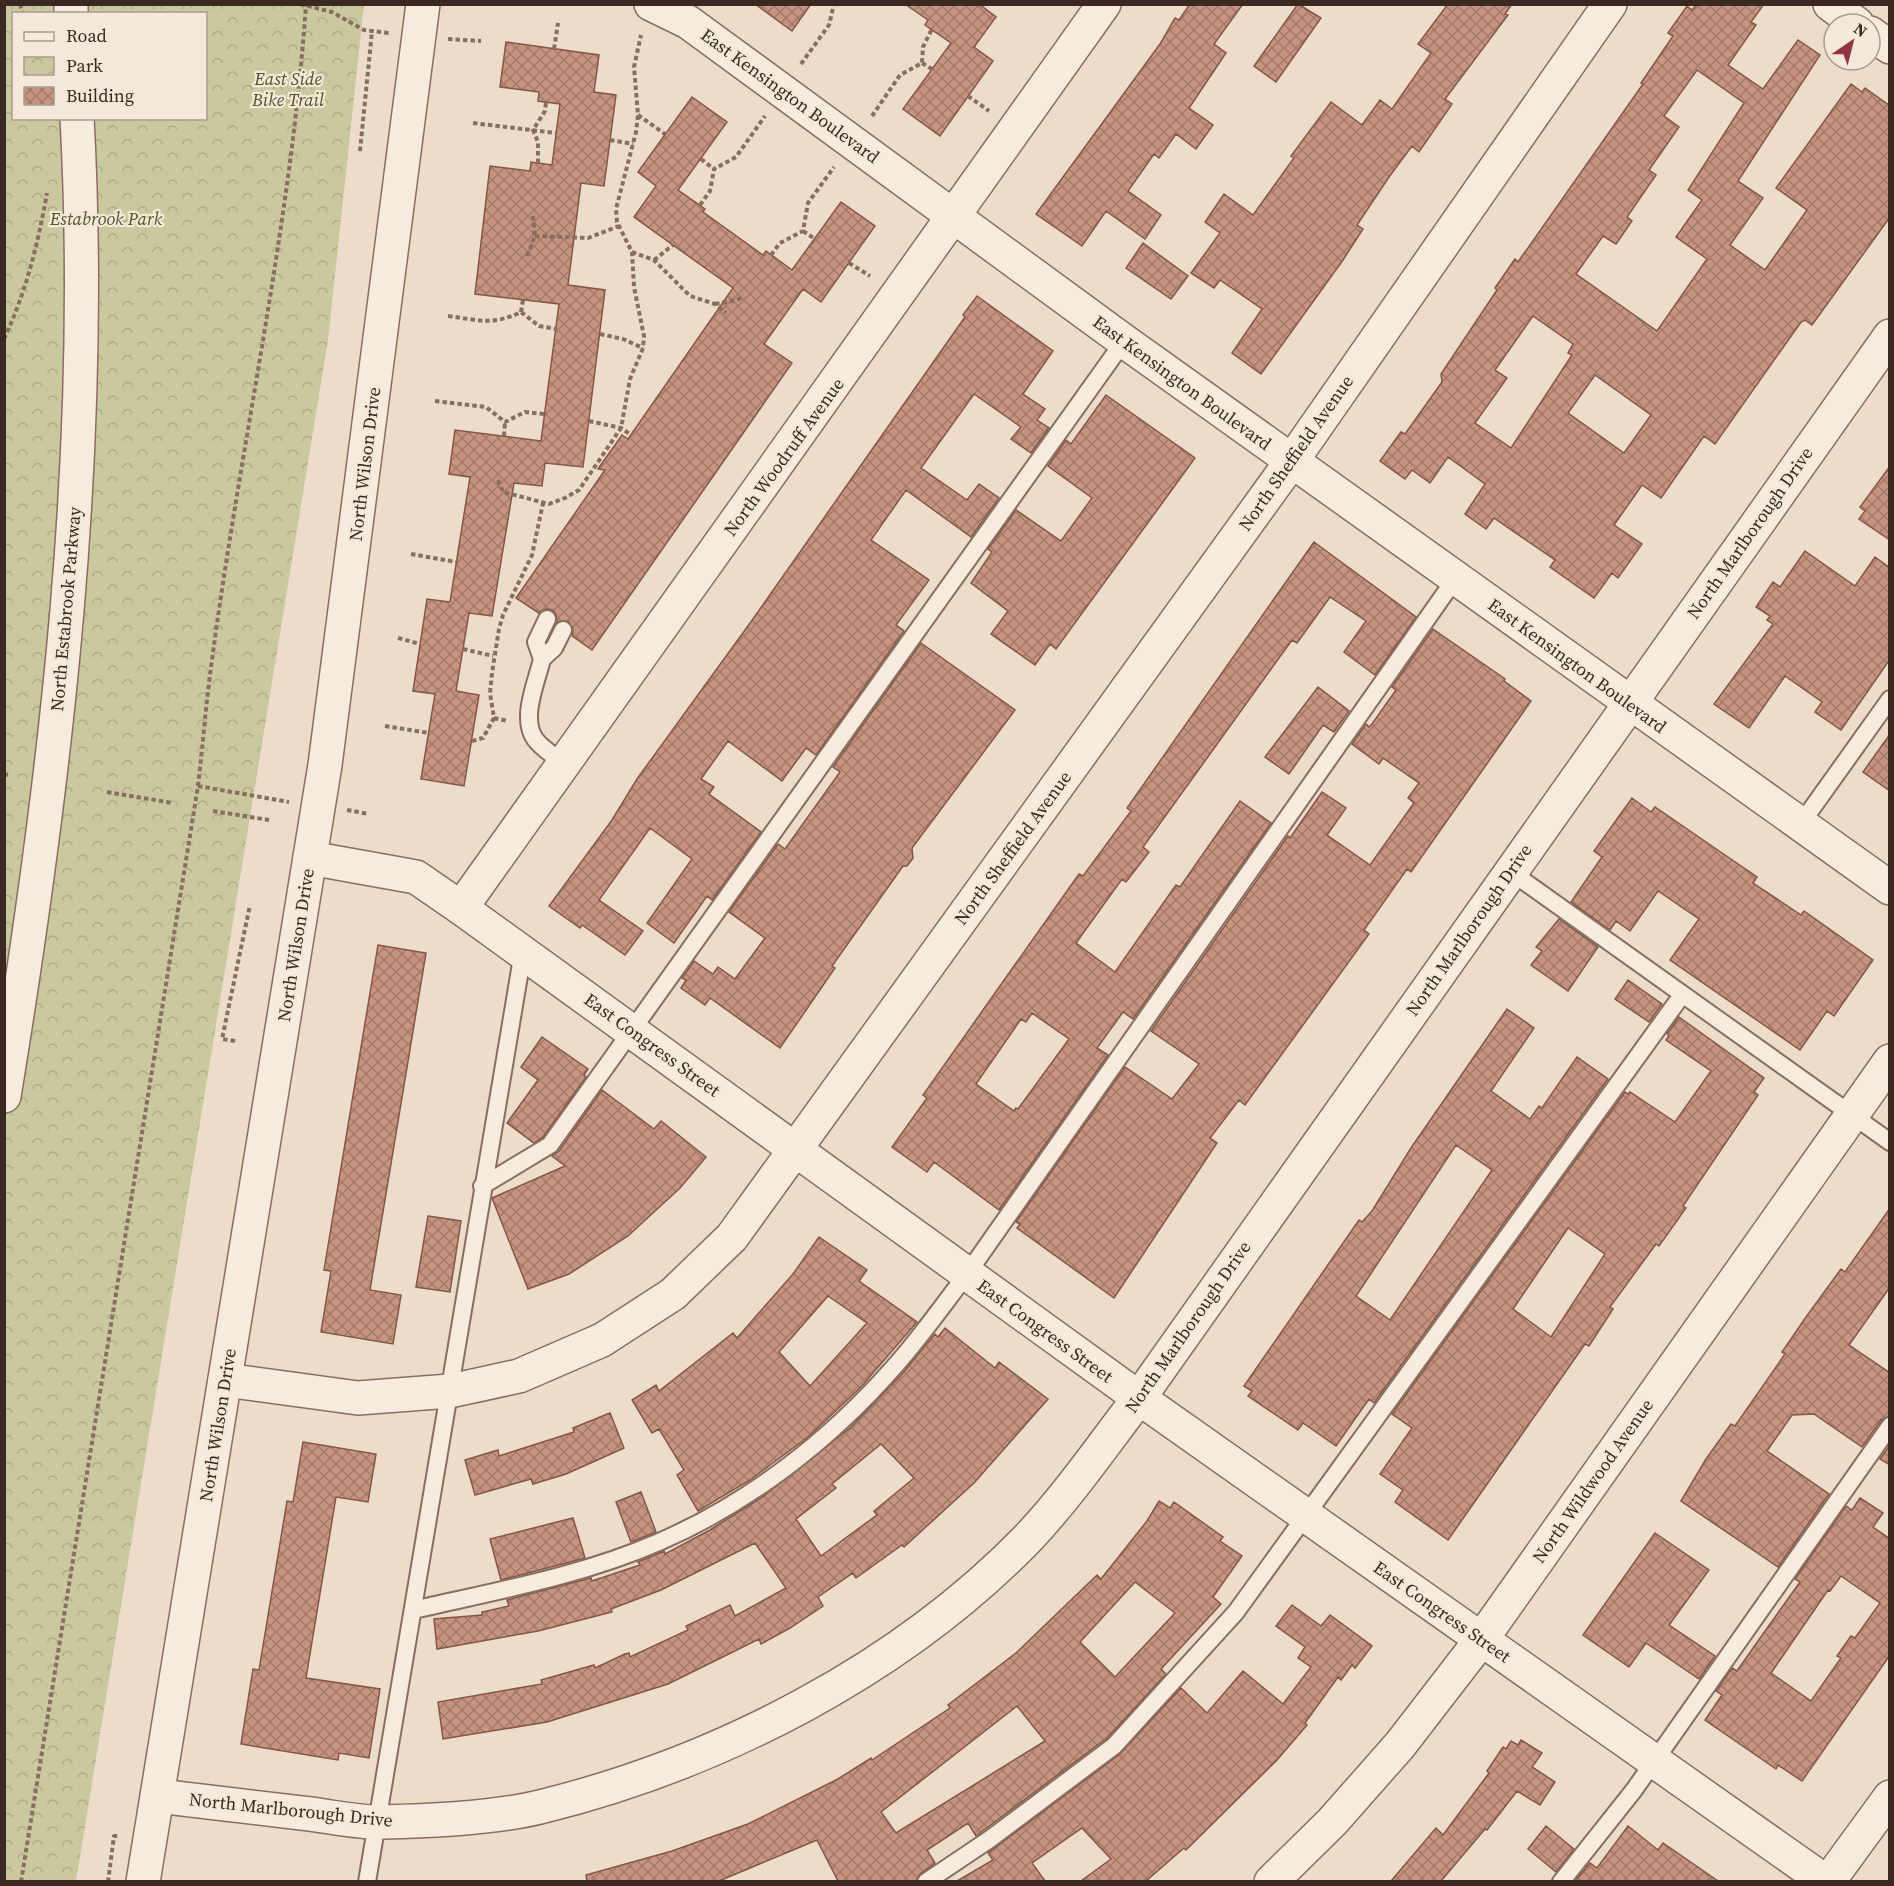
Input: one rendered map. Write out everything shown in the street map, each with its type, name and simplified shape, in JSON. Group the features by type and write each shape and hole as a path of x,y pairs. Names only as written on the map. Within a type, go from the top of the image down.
{"street":[{"name":"North Wilson Drive","path":"143,1881 328,742 423,4"},
{"name":"East Kensington Boulevard","path":"651,4 688,22 1291,462 1890,888"},
{"name":"North Woodruff Avenue","path":"461,908 956,216 1104,4"},
{"name":"North Sheffield Avenue","path":"225,1380 358,1398 450,1392 519,1376 602,1340 673,1294 732,1237 797,1150 1291,462 1610,4"},
{"name":"North Estabrook Parkway","path":"4,1096 44,832 65,648 78,465 83,219 77,120"},
{"name":"North Marlborough Drive","path":"158,1796 378,1823 433,1821 538,1807 642,1776 718,1747 827,1693 892,1652 976,1585 1028,1537 1065,1496 1138,1398 1890,336"},
{"name":"East Congress Street","path":"310,858 416,877 1307,1518 1654,1761 1834,1879"},
{"name":"North Wildwood Avenue","path":"1271,1881 1332,1822 1400,1745 1481,1640 1890,1061"},
{"path":"1834,1879 1890,1797"}],"lane":[{"path":"483,1186 550,1145 1124,341"},
{"path":"413,1610 561,1576 658,1543 736,1503 791,1464 843,1418 894,1368 967,1274 1455,579"},
{"path":"543,659 536,642 547,619"},
{"path":"563,630 554,648 543,659 530,708 531,728 535,739 564,764"},
{"path":"1800,825 1890,699"},
{"path":"1511,872 1890,1142"},
{"path":"367,1881 523,952"},
{"path":"926,1881 990,1839 1114,1746 1236,1612 1307,1518 1682,995"},
{"path":"1561,1881 1654,1761 1890,1426"}],"path":[{"path":"300,4 332,12 364,30 389,33"},
{"path":"801,64 829,25 834,4"},
{"path":"21,1881 198,786 212,660 272,296 302,69 306,5"},
{"path":"554,49 558,23"},
{"path":"922,63 923,47 932,29"},
{"path":"360,151 372,31"},
{"path":"498,480 503,492 549,504 579,490 621,428 630,379 643,348 644,336 634,287 632,252 619,226 616,209 638,115 634,68 641,35"},
{"path":"456,39 481,41"},
{"path":"922,63 932,69"},
{"path":"872,116 900,75 922,63"},
{"path":"968,96 989,111"},
{"path":"533,130 545,111 546,102"},
{"path":"638,115 665,134"},
{"path":"700,206 710,191 714,169 735,157 765,116"},
{"path":"473,123 556,134"},
{"path":"533,130 538,142 538,163"},
{"path":"610,140 633,144"},
{"path":"700,159 714,169"},
{"path":"803,231 808,203 835,166"},
{"path":"4,339 28,282 38,246 48,187"},
{"path":"527,256 535,236 533,216"},
{"path":"535,236 588,238 619,226"},
{"path":"803,231 815,239"},
{"path":"771,255 780,243 803,231"},
{"path":"654,260 674,245"},
{"path":"632,252 654,260 690,296 715,304 726,313"},
{"path":"849,263 870,276"},
{"path":"715,304 737,300 744,296"},
{"path":"521,312 523,300"},
{"path":"448,316 493,322 503,321 521,312"},
{"path":"521,312 539,326 556,329"},
{"path":"600,334 623,339 643,348"},
{"path":"435,401 486,407 505,422"},
{"path":"505,422 525,412 545,414"},
{"path":"589,421 621,428 631,435"},
{"path":"504,436 505,422"},
{"path":"472,741 483,738 494,717 490,693 493,656 503,615 532,555 543,503"},
{"path":"411,554 456,562"},
{"path":"398,638 420,644"},
{"path":"463,649 493,656"},
{"path":"385,726 429,733"},
{"path":"198,786 287,801"},
{"path":"107,792 173,803"},
{"path":"213,810 269,820"},
{"path":"345,810 369,814"},
{"path":"235,1041 222,1039 250,905"},
{"path":"108,1881 114,1836 126,1837"}],"green space":[{"path":"5,5 364,5 328,340 76,1881 5,1882"}],"building":[{"path":"755,4 811,4 792,31"},
{"path":"905,4 979,4 996,17 974,47 993,61 940,136 903,109 951,43 925,25 928,20"},
{"path":"1190,4 1243,4 1214,44 1226,53 1189,108 1213,125 1196,149 1176,134 1159,158 1154,154 1128,191 1161,215 1145,239 1106,211 1082,246 1036,214 1160,44 1175,18 1179,20"},
{"path":"1298,4 1321,18 1276,82 1254,66"},
{"path":"1448,4 1512,4 1505,14 1508,15 1445,99 1452,104 1419,152 1412,146 1389,177 1357,225 1363,229 1343,260 1261,374 1232,353 1262,309 1220,280 1214,288 1191,273 1220,233 1205,222 1224,194 1253,215 1294,158 1291,156 1331,102 1362,125 1380,100 1392,109 1431,53 1418,44"},
{"path":"1697,4 1764,4 1751,22 1756,25 1728,65 1763,89 1798,40 1820,55 1738,181 1763,198 1730,245 1765,270 1807,210 1776,188 1851,84 1862,92 1865,88 1890,106 1890,217 1812,325 1805,320 1801,322 1715,444 1704,436 1661,498 1642,485 1614,525 1642,544 1618,578 1612,573 1594,598 1550,567 1555,560 1494,518 1486,529 1465,514 1485,484 1448,457 1430,483 1412,470 1405,479 1380,461 1401,432 1405,434 1442,382 1441,374 1497,290 1495,288 1515,259 1518,262 1643,84 1641,83 1673,36 1668,33 1687,6 1692,10","holes":["1697,70 1744,103 1688,190 1702,200 1676,237 1707,259 1657,331 1576,274 1603,236 1616,244 1632,221 1627,217 1656,175 1649,170 1679,127 1664,116","1533,316 1573,344 1568,353 1572,355 1511,448 1475,423 1507,378 1495,370","1595,375 1651,415 1624,453 1568,413"]},
{"path":"506,42 599,55 594,92 616,95 604,186 581,183 568,285 605,290 583,467 545,463 542,486 514,483 492,616 469,613 456,691 479,695 464,786 421,779 435,694 413,691 427,599 450,602 470,477 449,474 455,430 541,441 559,304 475,294 490,166 530,171 531,162 552,165 560,104 538,101 539,92 500,87"},
{"path":"692,97 727,122 678,190 705,209 703,212 763,255 766,251 792,270 841,202 875,226 821,302 803,289 764,344 792,363 592,650 572,636 573,629 568,621 557,622 556,614 552,610 546,609 539,613 516,598 605,470 598,469 622,435 628,439 733,288 634,217 656,186 638,172"},
{"path":"1143,243 1188,276 1171,299 1126,268"},
{"path":"977,296 1053,351 1023,394 1045,409 1037,420 1049,428 1031,453 1011,439 1021,427 974,394 921,468 967,500 979,484 999,498 971,537 906,490 871,540 929,580 896,625 904,631 816,755 806,748 782,781 728,741 701,779 714,787 709,794 761,832 712,900 707,896 674,943 647,923 692,859 650,828 599,900 643,931 625,955 582,925 580,928 549,906 612,820 637,779 753,619 965,317 963,315"},
{"path":"1106,395 1195,458 1056,649 1050,644 1035,665 991,634 1008,611 971,583 992,552 988,549 1016,510 1061,541 1092,498 1048,466 1066,440 1071,444"},
{"path":"1890,466 1890,540 1859,519 1865,511 1860,507"},
{"path":"1314,542 1416,617 1375,675 1344,652 1366,621 1330,597 1297,643 1292,640 1143,847 1149,852 1126,882 1122,879 1076,943 1115,972 1176,885 1180,887 1240,801 1271,823 1133,1019 1123,1012 1097,1048 1108,1055 999,1210 934,1162 927,1172 892,1147 927,1098 923,1095 1079,874 1083,876 1131,811 1127,808","holes":["1032,1013 1069,1039 1018,1109 1014,1111 976,1084 1021,1019 1026,1022"]},
{"path":"1805,551 1855,586 1875,557 1890,568 1890,659 1841,730 1815,712 1822,702 1785,676 1749,728 1714,704 1773,624 1767,620 1770,616 1756,607 1773,582 1780,587"},
{"path":"1433,629 1505,679 1504,681 1531,701 1411,872 1407,869 1364,930 1369,934 1245,1105 1239,1100 1210,1138 1217,1143 1114,1298 1017,1228 1020,1224 1016,1222 1125,1067 1172,1099 1199,1064 1151,1031 1288,836 1290,838 1322,792 1346,808 1327,835 1370,865 1414,803 1408,798 1419,783 1383,758 1379,764 1352,744 1366,724 1369,727 1372,724 1396,690 1392,687"},
{"path":"921,643 1015,710 912,848 913,858 907,866 903,866 832,966 835,968 780,1048 710,998 705,1005 681,988 686,980 682,978 694,961 713,974 718,967 735,979 765,938 729,912 778,844 785,849 840,772 833,767"},
{"path":"1318,687 1349,711 1334,732 1323,725 1289,774 1265,757"},
{"path":"1890,734 1890,791 1863,772"},
{"path":"1632,798 1651,812 1655,807 1757,877 1753,883 1801,915 1804,911 1873,960 1834,1016 1827,1011 1800,1050 1670,960 1699,919 1658,891 1630,931 1616,921 1610,930 1571,902 1602,857 1594,851"},
{"path":"1559,919 1598,947 1568,991 1531,965 1542,951 1536,947"},
{"path":"378,945 426,953 370,1290 401,1295 393,1344 321,1332 331,1271 324,1270"},
{"path":"1628,980 1662,1004 1649,1022 1615,999"},
{"path":"1507,1009 1534,1028 1491,1091 1530,1119 1539,1106 1542,1108 1577,1057 1608,1079 1374,1403 1369,1399 1336,1446 1303,1423 1298,1430 1248,1396 1252,1391 1244,1386 1359,1220 1362,1222 1372,1211 1411,1148","holes":["1456,1145 1492,1170 1390,1320 1356,1296"]},
{"path":"1679,1017 1764,1078 1754,1092 1758,1095 1683,1206 1686,1208 1659,1246 1656,1244 1610,1307 1613,1309 1589,1346 1585,1344 1448,1540 1395,1502 1403,1490 1380,1474 1412,1428 1392,1414 1625,1092 1628,1094 1630,1092 1675,1122 1711,1071 1666,1040 1669,1036 1667,1034","holes":["1568,1228 1605,1254 1551,1337 1513,1309"]},
{"path":"542,1037 588,1069 584,1075 586,1077 543,1137 534,1143 507,1123 538,1080 521,1067"},
{"path":"602,1090 654,1129 661,1121 706,1157 680,1188 628,1236 569,1274 528,1289 492,1198 565,1166 552,1156 559,1151"},
{"path":"1890,1208 1890,1287 1849,1345 1890,1373 1890,1416 1881,1420 1862,1447 1814,1414 1792,1415 1767,1451 1829,1494 1778,1567 1681,1501 1706,1459 1731,1424 1735,1426 1785,1354 1782,1352 1806,1317 1841,1269 1845,1272"},
{"path":"428,1216 461,1221 450,1292 416,1287"},
{"path":"819,1237 867,1270 859,1281 917,1322 861,1387 808,1437 750,1480 698,1511 677,1475 684,1470 659,1429 652,1433 632,1400 656,1385 659,1391 733,1333 737,1338 793,1274","holes":["828,1296 867,1323 810,1386 779,1352"]},
{"path":"945,1328 995,1368 999,1362 1048,1399 974,1483 904,1547 902,1545 856,1578 853,1573 818,1597 823,1606 790,1628 761,1644 759,1639 668,1684 547,1722 443,1739 438,1702 542,1684 541,1680 594,1665 595,1668 625,1654 629,1653 630,1657 688,1630 686,1626 730,1605 735,1616 786,1588 755,1543 661,1590 611,1609 612,1612 538,1631 437,1649 434,1619 482,1615 482,1612 509,1606 507,1600 591,1578 592,1581 640,1565 638,1562 664,1551 665,1554 710,1530 761,1498 850,1428 902,1374 935,1334 938,1337","holes":["881,1444 914,1478 874,1511 877,1515 821,1556 796,1519 836,1488 832,1484"]},
{"path":"610,1413 624,1448 566,1474 533,1484 531,1479 475,1495 465,1460 498,1450 499,1456 574,1432 573,1428"},
{"path":"303,1442 376,1454 368,1502 336,1497 306,1678 380,1689 369,1758 339,1753 338,1760 241,1744 253,1669 259,1670 287,1501 293,1502"},
{"path":"1890,1445 1890,1465 1880,1459"},
{"path":"641,1492 656,1532 631,1542 616,1502"},
{"path":"1860,1498 1883,1513 1873,1527 1890,1539 1890,1655 1802,1781 1778,1765 1776,1769 1705,1720 1722,1695 1716,1691 1732,1668 1737,1671 1800,1582 1795,1579 1846,1506 1852,1510","holes":["1841,1576 1880,1603 1855,1638 1851,1636 1837,1656 1841,1658 1811,1701 1771,1673 1828,1590 1830,1591"]},
{"path":"1159,1501 1170,1508 1174,1502 1223,1537 1220,1541 1242,1556 1213,1597 1221,1604 1161,1669 1166,1674 1107,1738 976,1836 968,1823 927,1850 935,1863 920,1874 916,1881 838,1881 817,1840 719,1881 587,1881 586,1875 672,1851 748,1824 838,1779 871,1758 872,1760 950,1708 948,1705 1016,1653 1097,1575 1101,1579 1147,1521","holes":["1135,1582 1175,1613 1115,1677 1080,1642","1017,1706 1045,1741 896,1833 881,1812"]},
{"path":"573,1518 585,1558 501,1580 490,1539"},
{"path":"1655,1533 1709,1570 1669,1625 1715,1656 1699,1679 1646,1643 1629,1667 1583,1635"},
{"path":"1292,1605 1321,1626 1330,1615 1372,1646 1355,1668 1352,1665 1341,1680 1338,1677 1305,1723 1307,1725 1277,1760 1186,1850 1184,1848 1146,1881 1081,1881 1111,1859 1082,1828 1032,1863 1045,1881 957,1881 993,1860 988,1853 1120,1754 1181,1688 1207,1713 1243,1671 1283,1704 1311,1667 1298,1658 1305,1647 1276,1626"},
{"path":"1521,1740 1542,1753 1532,1767 1555,1782 1540,1805 1517,1791 1487,1830 1485,1829 1441,1881 1391,1881 1436,1828 1443,1835 1489,1773 1487,1771 1503,1747 1506,1749 1511,1741 1518,1745"},
{"path":"1546,1826 1574,1849 1556,1872 1528,1849"},
{"path":"1628,1826 1658,1850 1663,1843 1718,1881 1575,1881 1590,1863 1597,1868"}],"park label":[{"name":"East Side Bike Trail","path":"288,89"},
{"name":"Estabrook Park","path":"106,219"}]}
